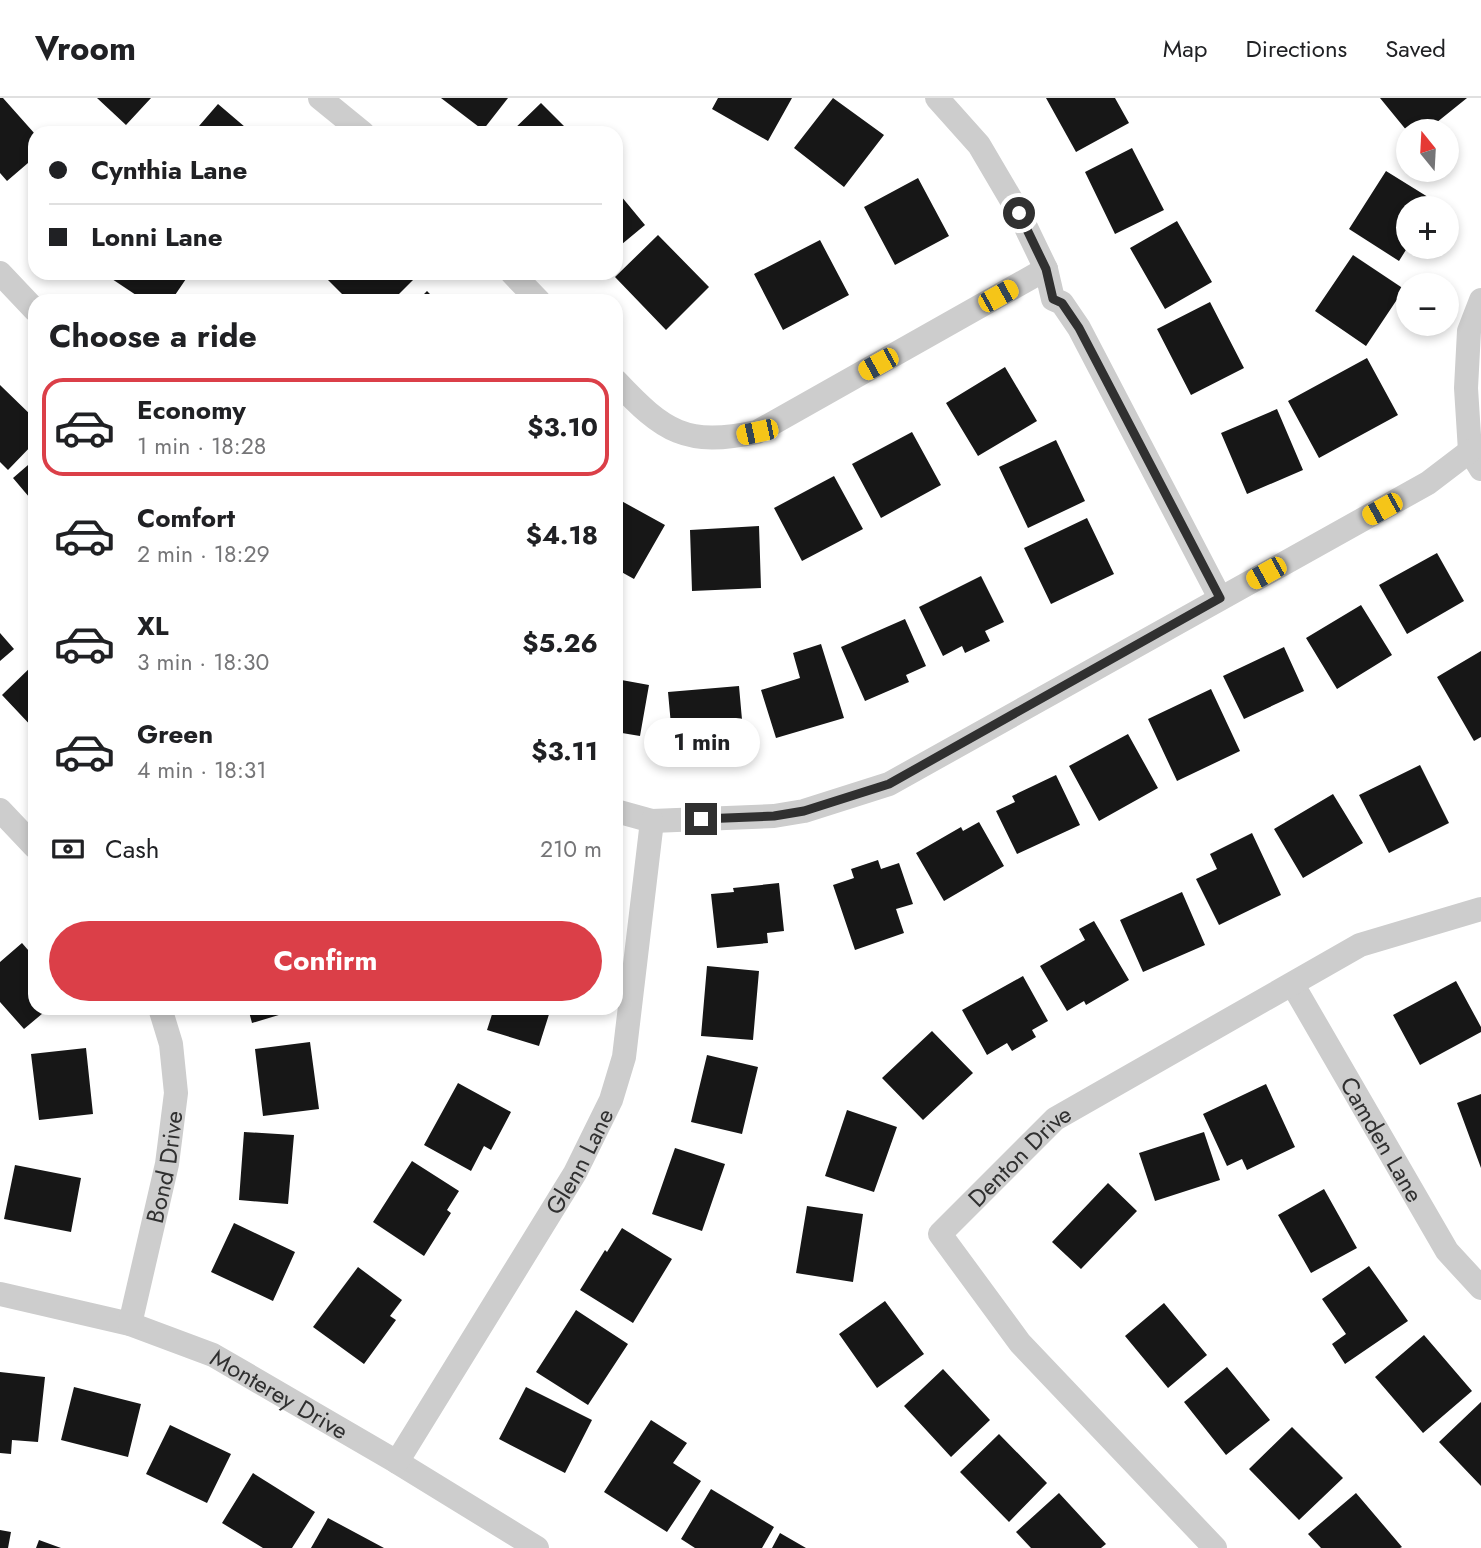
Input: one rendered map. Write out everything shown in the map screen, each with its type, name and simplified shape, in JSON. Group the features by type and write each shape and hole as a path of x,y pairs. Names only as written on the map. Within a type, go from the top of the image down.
{"street":[{"path":"320,98 354,126"},
{"path":"937,98 979,145 1019,213 1046,269 1053,299 1062,303 1079,328 1220,598"},
{"path":"623,388 648,414 671,430 703,437 728,438 757,432 1046,269"},
{"path":"0,273 28,303"},
{"path":"519,280 532,294"},
{"path":"623,813 652,821 774,816 804,811 889,784 1428,483 1476,460 1466,388 1469,331 1481,300"},
{"path":"0,810 28,840"},
{"name":"Glenn Lane","path":"397,1462 575,1173 611,1100 624,1057 652,821"},
{"name":"Denton Drive","path":"1215,1548 1020,1343 940,1234 1055,1119 1360,945 1481,909"},
{"name":"Camden Lane","path":"1293,985 1447,1251 1481,1288"},
{"name":"Bond Drive","path":"130,1324 167,1164 176,1093 171,1044 162,1015"},
{"name":"Monterey Drive","path":"0,1294 130,1324 213,1355 397,1462 537,1548"}],"building":[{"path":"0,98 3,98 28,126 28,163 7,181 0,173"},
{"path":"97,98 151,98 126,125"},
{"path":"441,98 508,98 486,126 478,126"},
{"path":"718,98 792,98 768,141 712,109"},
{"path":"833,98 884,135 844,187 794,148"},
{"path":"1046,98 1115,98 1129,123 1076,152"},
{"path":"1380,98 1467,98 1441,119 1397,119"},
{"path":"541,103 564,126 517,126"},
{"path":"218,104 244,126 199,126"},
{"path":"1132,148 1164,210 1115,234 1085,172"},
{"path":"1386,171 1396,177 1396,182 1404,182 1426,196 1396,196 1396,259 1400,259 1399,261 1349,229"},
{"path":"918,178 949,236 895,265 864,207"},
{"path":"623,198 645,225 623,243"},
{"path":"1177,221 1212,282 1165,309 1130,248"},
{"path":"658,235 709,287 666,330 618,280 623,280 623,269"},
{"path":"820,240 849,295 783,330 754,274"},
{"path":"1353,255 1396,284 1396,301 1366,346 1315,311"},
{"path":"114,280 185,280 176,294 134,294"},
{"path":"328,280 413,280 399,294 342,294"},
{"path":"1210,302 1244,368 1191,395 1157,329"},
{"path":"1367,358 1398,415 1319,458 1288,401"},
{"path":"1005,367 1037,421 978,456 946,403"},
{"path":"0,385 28,412 28,449 8,470 0,462"},
{"path":"1277,409 1303,470 1247,494 1221,433"},
{"path":"912,432 941,485 881,518 852,464"},
{"path":"1056,440 1085,501 1028,528 999,467"},
{"path":"28,465 28,496 13,478"},
{"path":"834,476 863,529 802,561 774,508"},
{"path":"623,502 665,525 634,579 623,573"},
{"path":"1087,518 1114,574 1051,604 1024,548"},
{"path":"759,526 761,588 692,591 690,530"},
{"path":"1437,553 1464,601 1407,634 1379,585"},
{"path":"981,576 1004,622 985,631 990,641 965,653 962,646 943,656 919,607"},
{"path":"1361,605 1392,655 1337,689 1306,638"},
{"path":"905,619 926,666 906,675 909,682 865,701 841,647"},
{"path":"0,633 14,649 0,661"},
{"path":"821,644 844,718 776,738 761,690 800,678 793,653"},
{"path":"1284,647 1304,691 1244,719 1223,676"},
{"path":"1481,651 1481,737 1474,741 1437,677"},
{"path":"28,670 28,723 2,695"},
{"path":"623,680 649,685 640,736 623,733"},
{"path":"739,686 744,742 673,747 668,692"},
{"path":"1211,689 1240,751 1177,781 1148,719"},
{"path":"1128,734 1158,788 1099,821 1069,766"},
{"path":"1420,765 1449,823 1389,853 1359,795"},
{"path":"1056,775 1080,825 1017,854 996,811 1015,802 1012,796"},
{"path":"1333,794 1363,843 1303,878 1274,829"},
{"path":"979,822 1004,866 944,901 916,853 961,827 963,831"},
{"path":"1252,833 1281,895 1219,925 1196,879 1217,869 1210,854"},
{"path":"878,860 881,869 899,863 913,904 896,909 904,933 855,950 833,885 854,878 851,869"},
{"path":"779,883 784,931 767,933 768,943 717,948 711,894 734,892 733,888"},
{"path":"1182,892 1205,945 1143,972 1120,920"},
{"path":"1094,921 1129,980 1086,1005 1084,1001 1067,1011 1040,966 1085,940 1079,929"},
{"path":"22,943 28,950 28,1015 41,1015 24,1029 0,1002 0,962"},
{"path":"707,966 759,971 753,1040 701,1036"},
{"path":"1023,976 1048,1021 1032,1030 1036,1037 1012,1051 1007,1043 987,1055 962,1010"},
{"path":"1456,981 1481,1027 1481,1032 1420,1065 1393,1015"},
{"path":"250,1015 279,1015 252,1023"},
{"path":"492,1015 549,1015 539,1046 487,1030"},
{"path":"932,1031 973,1073 923,1120 882,1078"},
{"path":"310,1042 319,1109 263,1116 255,1049"},
{"path":"86,1048 93,1114 39,1120 31,1054"},
{"path":"707,1055 758,1067 742,1134 691,1122"},
{"path":"458,1083 511,1112 491,1150 484,1146 471,1171 424,1145"},
{"path":"1266,1084 1295,1147 1247,1170 1242,1159 1227,1166 1203,1114"},
{"path":"1481,1094 1481,1168 1457,1103"},
{"path":"847,1110 897,1127 874,1192 825,1176"},
{"path":"244,1132 294,1135 288,1204 239,1200"},
{"path":"1204,1132 1220,1180 1155,1201 1139,1153"},
{"path":"675,1148 725,1164 702,1231 652,1214"},
{"path":"412,1161 459,1191 447,1210 451,1213 424,1256 373,1222"},
{"path":"15,1165 81,1178 71,1232 4,1219"},
{"path":"1108,1183 1137,1211 1081,1269 1052,1242"},
{"path":"1324,1189 1357,1248 1311,1273 1278,1215"},
{"path":"807,1206 863,1214 853,1282 796,1273"},
{"path":"234,1223 295,1252 273,1301 211,1272"},
{"path":"622,1228 672,1259 633,1323 580,1290"},
{"path":"1369,1266 1408,1321 1345,1364 1332,1344 1346,1334 1322,1299"},
{"path":"358,1267 402,1300 390,1316 396,1320 364,1364 313,1327"},
{"path":"885,1301 924,1354 877,1388 839,1334"},
{"path":"1164,1303 1207,1355 1168,1388 1125,1336"},
{"path":"576,1310 628,1344 588,1405 536,1372"},
{"path":"1424,1335 1472,1391 1423,1433 1375,1377"},
{"path":"1227,1367 1270,1420 1226,1455 1184,1402"},
{"path":"943,1369 990,1420 951,1457 904,1406"},
{"path":"0,1372 45,1377 38,1442 12,1440 11,1454 0,1453"},
{"path":"74,1387 141,1404 128,1457 61,1440"},
{"path":"526,1387 592,1420 565,1473 499,1439"},
{"path":"1481,1402 1481,1486 1439,1442"},
{"path":"651,1420 687,1443 673,1463 701,1481 667,1532 604,1492"},
{"path":"170,1425 231,1454 207,1503 146,1474"},
{"path":"1292,1427 1343,1478 1299,1520 1249,1469"},
{"path":"999,1434 1047,1483 1009,1522 960,1472"},
{"path":"253,1473 315,1512 292,1548 263,1548 222,1523"},
{"path":"711,1489 774,1527 762,1548 695,1548 681,1539"},
{"path":"1059,1493 1106,1544 1101,1548 1031,1548 1016,1532"},
{"path":"1356,1493 1402,1547 1321,1548 1308,1534"},
{"path":"328,1518 384,1548 311,1548"},
{"path":"0,1530 11,1532 8,1548 0,1548"},
{"path":"780,1533 806,1548 772,1548"},
{"path":"39,1540 61,1548 36,1548"}],"route":[{"path":"701,819 774,816 804,811 889,784 1220,598 1079,328 1062,303 1053,299 1046,269 1019,213"}]}
